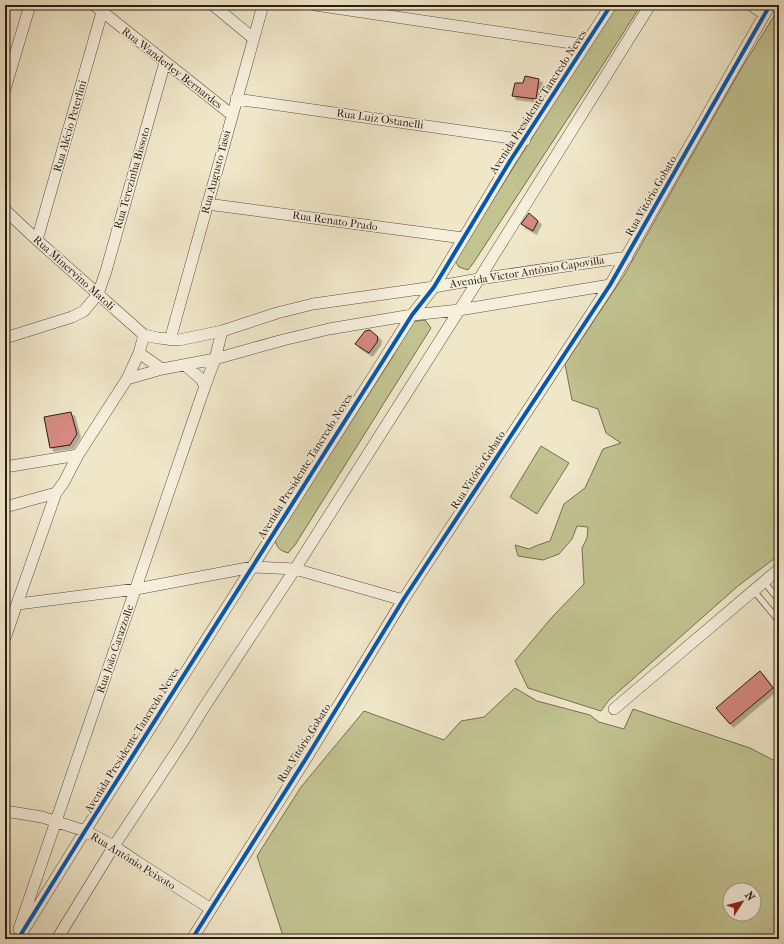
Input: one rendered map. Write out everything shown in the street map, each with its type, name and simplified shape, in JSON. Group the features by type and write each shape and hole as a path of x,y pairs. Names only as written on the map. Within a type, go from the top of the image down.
{"street":[{"path":"5,89 30,5"},
{"path":"214,5 253,38"},
{"name":"Rua Augusto Tassi","path":"170,340 263,5"},
{"path":"315,5 584,45"},
{"name":"Avenida Presidente Tancredo Neves","path":"17,939 412,316 434,287 510,161 611,5"},
{"path":"57,939 114,846 295,569 479,280 650,5"},
{"path":"751,5 767,9"},
{"name":"Rua Wanderley Bernardes","path":"98,8 232,115"},
{"name":"Rua Alécio Peterlini","path":"37,240 98,8"},
{"name":"Rua Vitório Gobato","path":"192,939 307,757 403,600 610,285 767,9"},
{"name":"Rua Terezinha Bissoto","path":"98,294 106,271 165,62"},
{"name":"Rua Luiz Ostanelli","path":"236,99 525,140"},
{"name":"Rua Renato Prado","path":"207,204 463,238"},
{"name":"Rua Minervino Matoli","path":"5,210 144,335"},
{"name":"Avenida Victor Antônio Capovilla","path":"144,335 170,340 179,340 222,331 277,313 313,304 434,287 627,256"},
{"path":"127,380 162,369 215,359 282,340 329,329 459,310 610,285"},
{"path":"6,337 72,317 84,311 98,294"},
{"name":"Rua João Carazzolle","path":"17,939 215,359 222,331"},
{"path":"5,638 56,493 64,482 78,455 127,380 139,353 144,335"},
{"path":"139,353 162,369"},
{"path":"185,365 201,379 205,386"},
{"path":"5,467 78,455"},
{"path":"5,507 56,493"},
{"path":"18,604 136,589 253,567 295,569 403,600"},
{"path":"614,709 779,569"},
{"name":"Rua Antônio Peixoto","path":"5,811 42,817 85,831 114,846 211,909"}],"lane":[{"path":"764,582 779,600"},
{"path":"754,591 779,621"}],"green space":[{"path":"615,5 641,5 474,262 468,270 459,267 455,261"},
{"path":"779,8 779,555 738,586 609,700 601,711 528,688 515,661 553,616 584,584 582,548 587,538 588,527 577,526 572,539 559,554 543,560 518,556 515,545 529,549 550,541 564,504 585,488 603,449 621,443 606,433 598,409 572,400 565,364 623,277 741,69"},
{"path":"425,320 431,328 295,545 288,553 281,550 275,540 392,358 412,322"},
{"path":"541,446 569,463 537,514 510,497"},
{"path":"515,688 537,701 590,715 599,722 624,729 633,709 750,748 779,763 779,939 284,939 257,856 301,787 364,711 444,740 461,721 484,717"}],"building":[{"path":"525,76 539,79 536,99 512,96 515,83 523,83"},
{"path":"529,213 538,221 533,231 521,224"},
{"path":"370,330 378,337 377,342 369,353 355,344 365,331"},
{"path":"71,412 77,434 70,445 50,448 44,417"},
{"path":"760,671 773,688 730,724 716,708"}],"cycle path":[{"path":"18,939 412,315 434,287 510,161 611,5"},
{"path":"192,939 307,757 403,600 610,285 770,5"}]}
